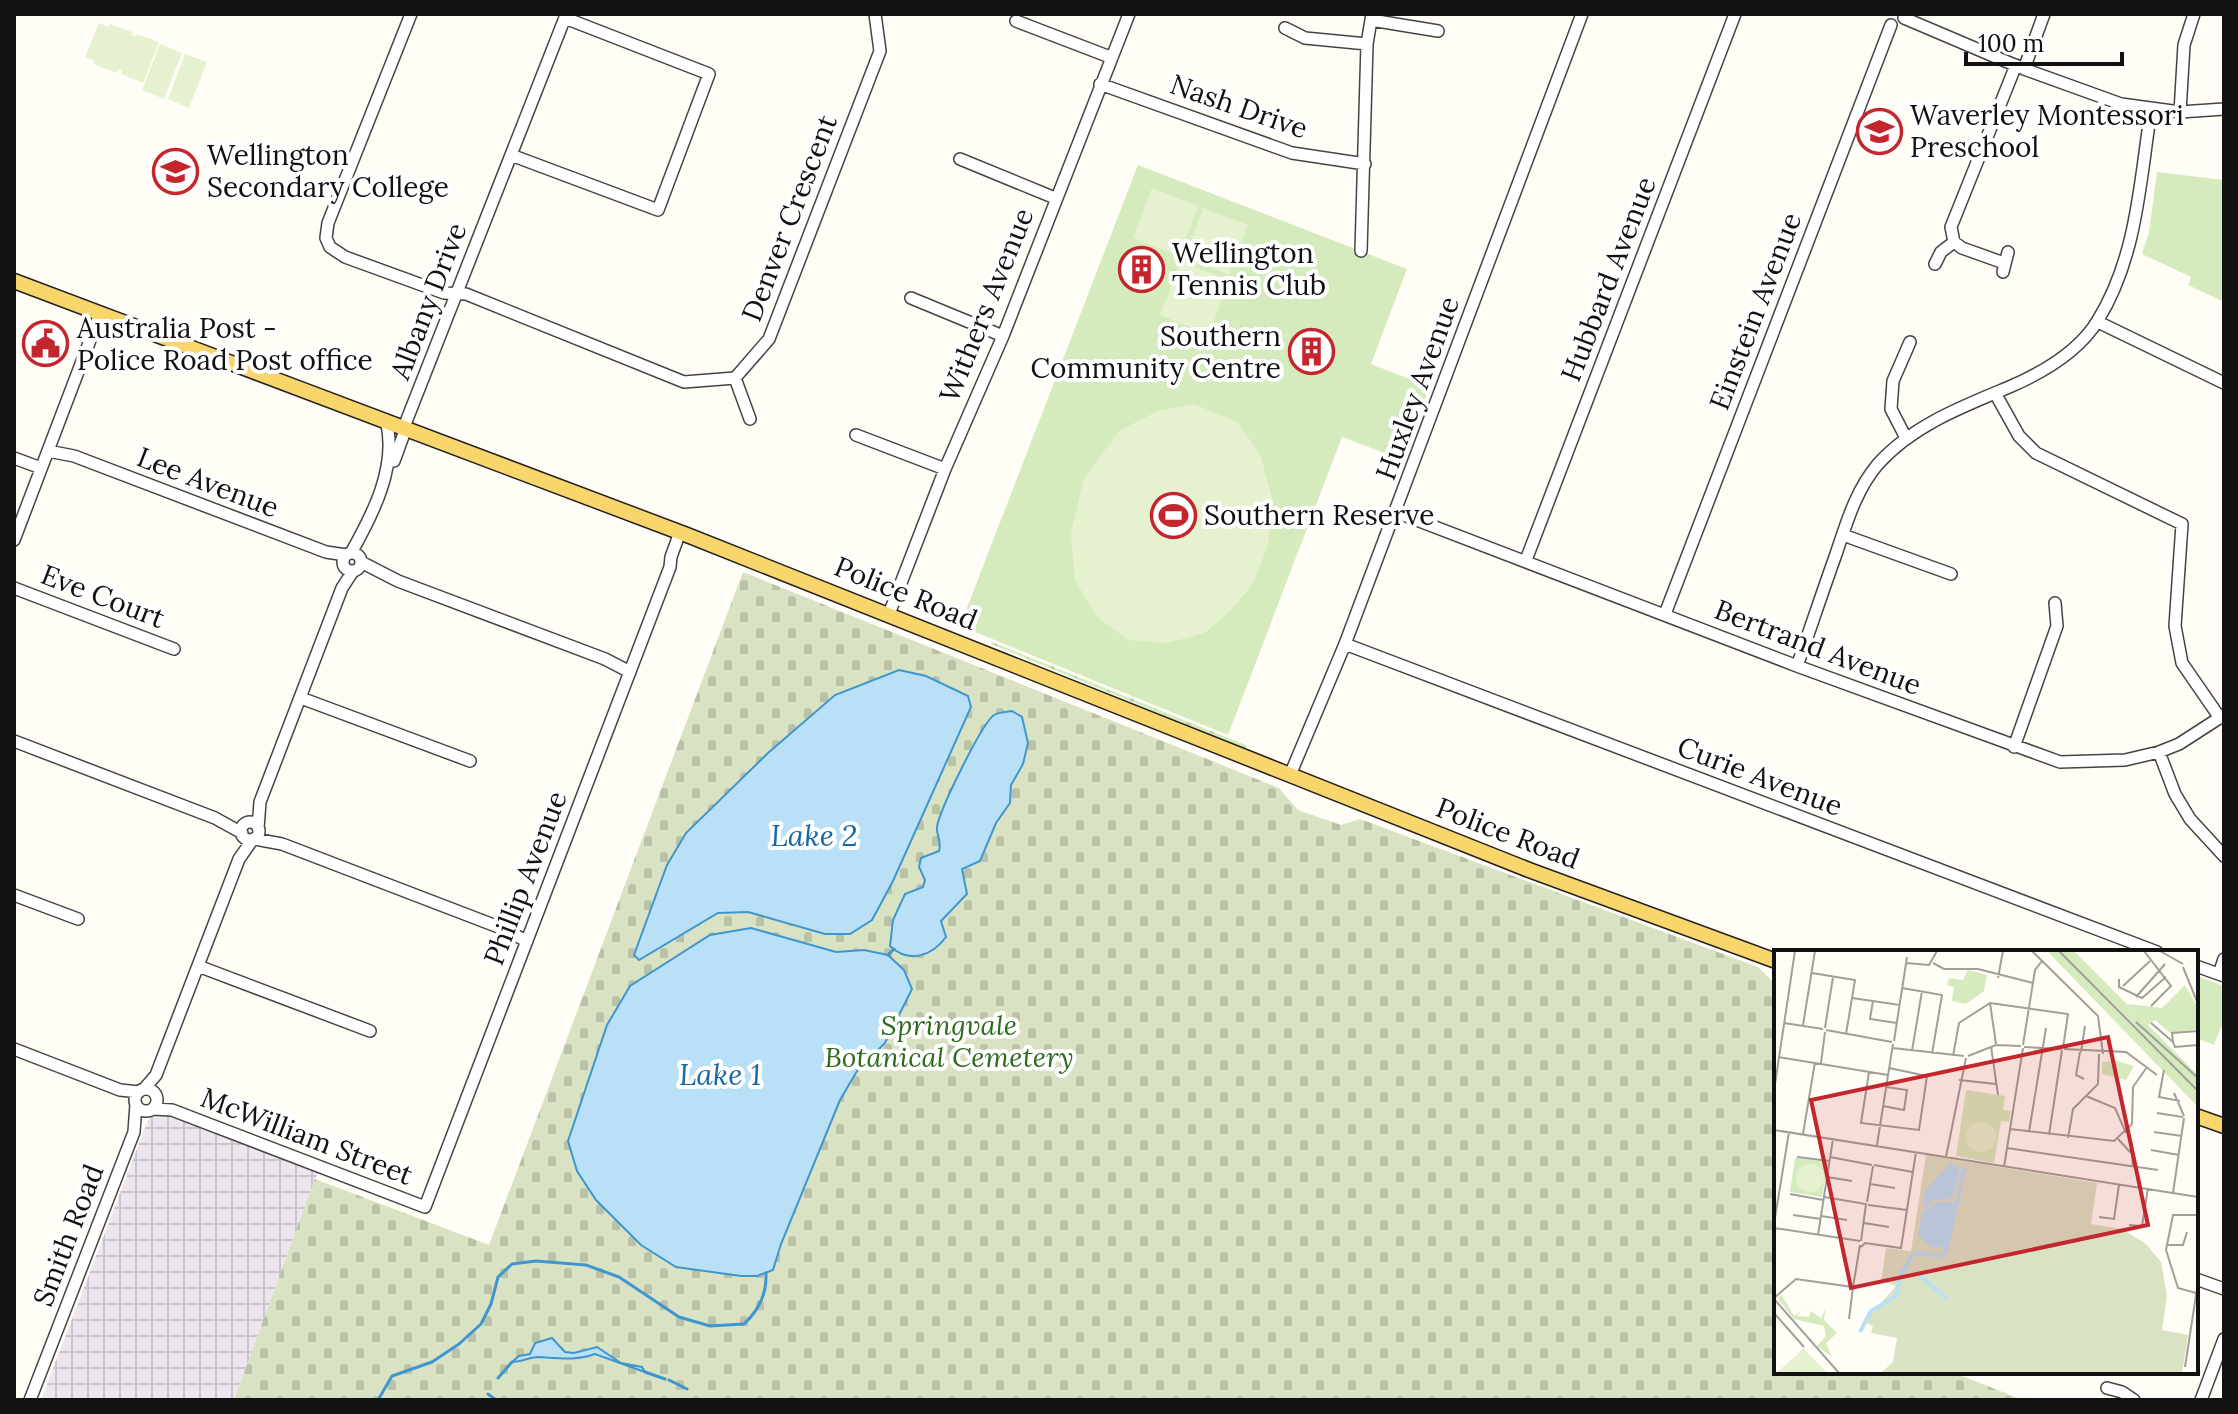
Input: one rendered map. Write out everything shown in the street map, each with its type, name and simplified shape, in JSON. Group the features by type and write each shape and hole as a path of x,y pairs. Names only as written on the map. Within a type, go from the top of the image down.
{"main road":[{"name":"Police Road","path":"14,281 683,534 1529,870 1774,960"},
{"path":"2198,1117 2224,1126"}],"street":[{"path":"411,14 328,223 326,238 330,247 345,257 444,293 466,294 684,382 735,378 750,419"},
{"name":"Denver Crescent","path":"735,378 769,339 869,80 880,51 875,14"},
{"name":"Withers Avenue","path":"889,614 945,469 1003,336 1129,14"},
{"name":"Huxley Avenue","path":"1290,775 1396,512 1582,14"},
{"name":"Hubbard Avenue","path":"1526,560 1735,14"},
{"path":"2005,262 1962,248 1954,242 1951,227 2044,14"},
{"path":"2180,112 2184,45 2194,14"},
{"path":"511,155 658,210 709,74 566,16"},
{"name":"Albany Drive","path":"405,427 566,16"},
{"path":"1888,19 1900,24 1904,16 2098,97 2151,110 2224,109"},
{"path":"1361,251 1367,44 1371,17 1438,31"},
{"name":"Einstein Avenue","path":"1665,614 1888,19"},
{"path":"1016,21 1110,57"},
{"path":"1285,28 1305,38 1367,44"},
{"name":"Nash Drive","path":"1100,84 1292,153 1365,164"},
{"path":"1797,666 1857,496 1878,465 1906,438 1946,414 2037,375 2071,350 2098,322 2134,230 2151,110"},
{"path":"960,159 1055,198"},
{"path":"1935,264 1941,252 1954,242"},
{"path":"911,298 1003,336"},
{"path":"14,540 100,314"},
{"path":"2098,322 2224,383"},
{"path":"1906,438 1891,409 1893,381 1910,342"},
{"path":"1995,393 2019,436 2036,453 2182,524 2175,626 2182,663 2222,717"},
{"path":"147,1100 384,478 391,445 386,420"},
{"path":"384,478 390,470 405,427"},
{"path":"856,435 945,469"},
{"name":"Lee Avenue","path":"50,447 632,668"},
{"path":"14,458 41,468"},
{"name":"Bertrand Avenue","path":"1396,512 1797,666 2060,762 2125,760 2159,752 2179,744 2222,717"},
{"name":"Phillip Avenue","path":"425,1207 632,668 671,557 683,534"},
{"path":"1843,535 1951,574"},
{"name":"Eve Court","path":"14,588 174,649"},
{"path":"2014,747 2057,626 2055,603"},
{"name":"Curie Avenue","path":"1345,644 2152,950"},
{"path":"301,698 470,761"},
{"path":"14,741 529,938"},
{"path":"2159,752 2175,794 2190,819 2224,856"},
{"path":"14,895 78,919"},
{"path":"2198,967 2222,975 2224,959"},
{"path":"198,966 370,1031"},
{"name":"McWilliam Street","path":"14,1049 425,1207"},
{"name":"Smith Road","path":"30,1400 147,1100"},
{"path":"2198,1280 2224,1289"},
{"path":"2201,1400 2224,1339"},
{"path":"2107,1388 2122,1392 2134,1400"}],"shaded area":[{"path":"154,1114 167,1115 318,1172 234,1400 41,1400 148,1120"}],"green space":[{"path":"99,23 159,42 143,83 121,74 122,71 118,69 116,73 94,64 95,61 85,57"},
{"path":"160,44 182,53 164,99 142,90"},
{"path":"185,54 207,62 189,108 168,99"},
{"name":"Southern Reserve","path":"1138,165 1407,269 1371,364 1430,387 1400,459 1342,437 1228,735 960,626"},
{"path":"2157,172 2224,180 2224,302 2188,285 2191,277 2142,254 2149,232"},
{"path":"1152,188 1198,206 1179,256 1133,238"},
{"path":"1203,208 1248,225 1229,275 1185,258"},
{"path":"1181,262 1229,280 1209,334 1160,315"},
{"name":"Southern Reserve","path":"1194,404 1237,422 1260,454 1272,498 1268,545 1253,584 1231,610 1205,633 1167,643 1128,640 1096,616 1075,580 1071,533 1084,478 1119,431 1158,411"},
{"name":"Springvale Botanical Cemetery","path":"743,572 1279,788 1298,810 1341,825 1360,819 1758,967 1774,983 1774,1374 1957,1374 2023,1400 234,1400 315,1179 489,1245"},
{"path":"992,642 1248,746 1244,748"},
{"path":"2198,977 2224,986 2224,1020 2214,1045 2198,1039"}],"water":[{"name":"Lake 2","path":"899,670 926,676 968,696 971,707 893,881 872,920 850,934 825,934 748,912 718,913 639,960 634,955 667,865 686,833 768,753 835,695"},
{"path":"1012,711 1022,717 1028,743 1023,764 1011,785 1010,803 996,823 980,861 962,869 967,894 941,921 946,937 934,949 912,956 897,952 890,946 893,920 905,894 923,887 925,880 919,867 921,858 939,851 937,827 953,787 988,721 996,714"},
{"name":"Lake 1","path":"751,928 836,952 864,950 888,955 904,970 912,989 885,1043 857,1071 840,1100 773,1270 757,1276 741,1276 676,1267 641,1245 596,1200 577,1171 568,1141 607,1025 630,986 710,935"},
{"path":"552,1338 565,1352 597,1347 621,1363 642,1367 645,1372 595,1354 574,1358 535,1357 512,1362 519,1356 530,1354 535,1343"}],"waterway":[{"path":"888,955 894,949"},
{"path":"378,1400 392,1376 432,1362 481,1324 491,1304 498,1277 512,1264 536,1261 586,1265 619,1277 679,1317 710,1326 744,1324 761,1301 766,1273"},
{"path":"498,1378 512,1362"},
{"path":"645,1372 665,1379"},
{"path":"669,1380 687,1389"},
{"path":"488,1394 496,1400"}],"place":[{"name":"Waverley Montessori Preschool","path":"1879,131"},
{"name":"Wellington Secondary College","path":"176,171"},
{"name":"Wellington Tennis Club","path":"1141,269"},
{"name":"Australia Post - Police Road Post office","path":"46,344"},
{"name":"Southern Community Centre","path":"1312,352"},
{"name":"Southern Reserve","path":"1173,515"}]}
